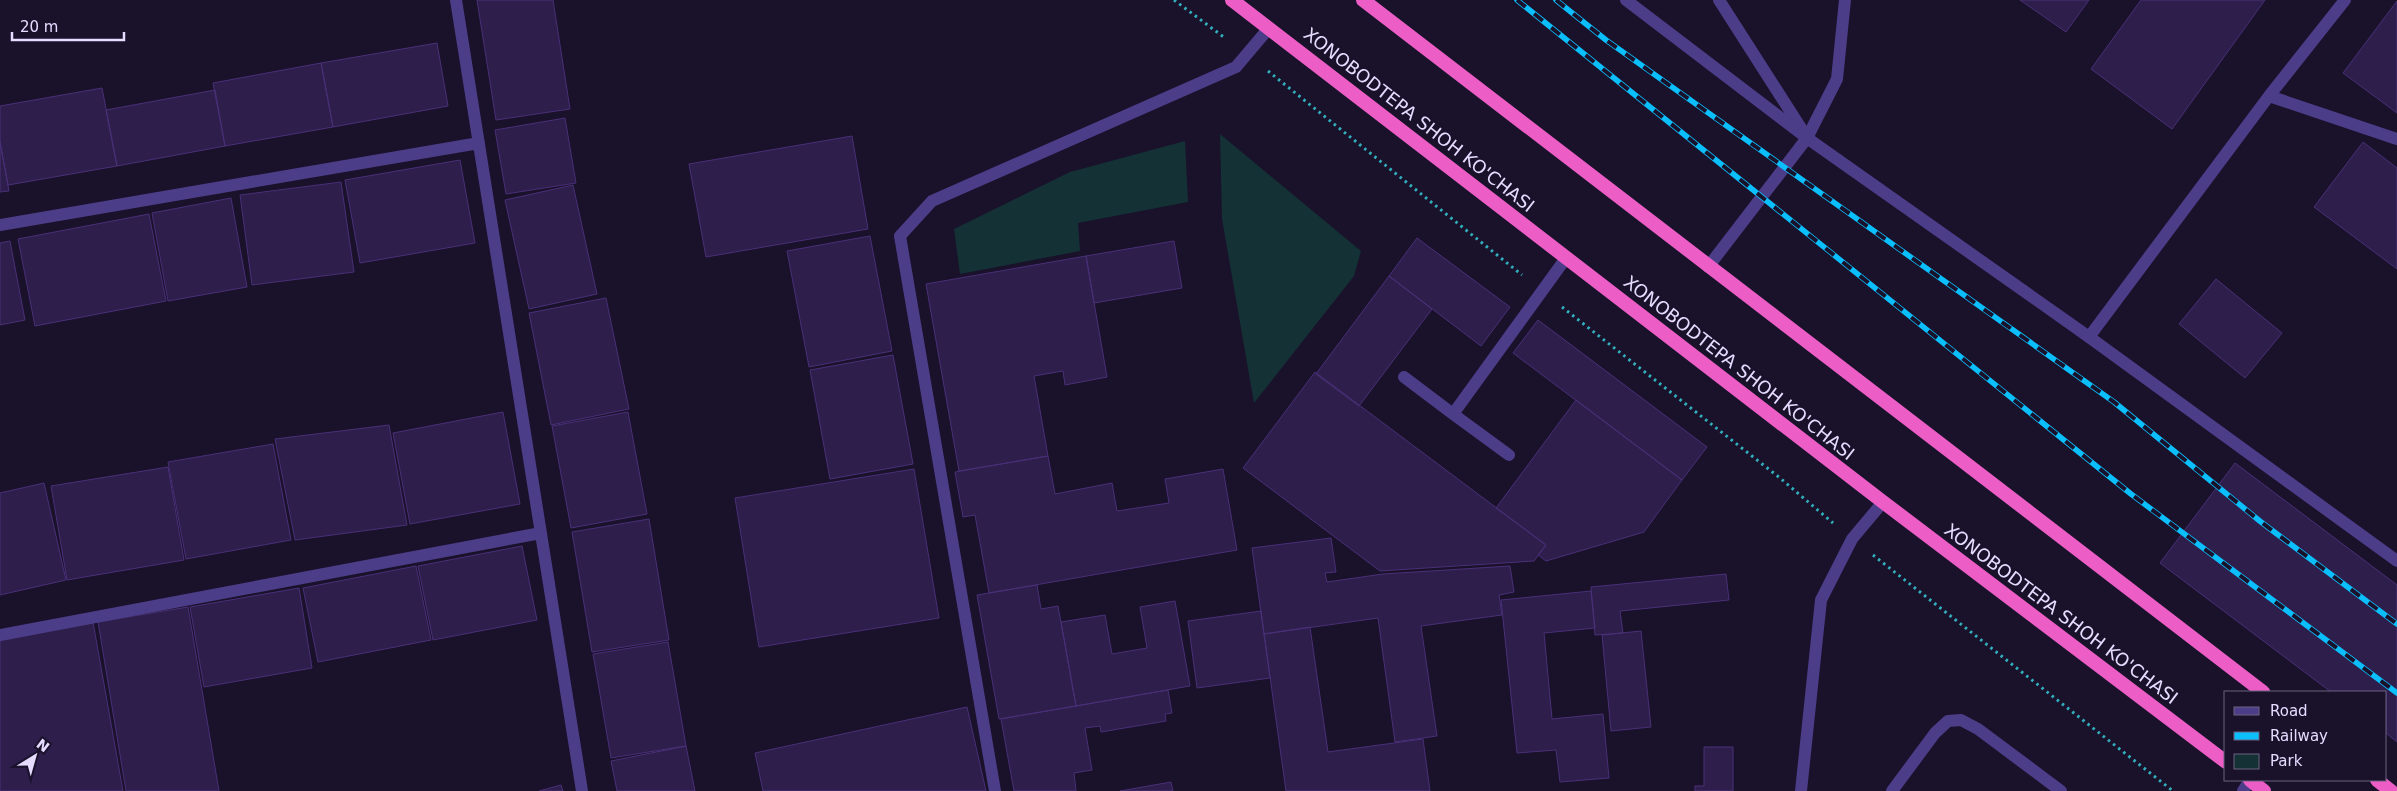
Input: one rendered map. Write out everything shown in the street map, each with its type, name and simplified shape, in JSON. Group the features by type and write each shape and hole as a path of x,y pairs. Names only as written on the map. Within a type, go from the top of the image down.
{"highway":[{"name":"XONOBODTEPA SHOH KO'CHASI","path":"1232,0 1883,502 2224,760"},
{"path":"1363,0 2262,691"},
{"path":"2251,781 2264,791"},
{"path":"2378,781 2391,791"}],"street":[{"path":"456,0 582,791"},
{"path":"1626,0 1807,138 2089,337 2397,560"},
{"path":"1719,0 1807,138"},
{"path":"1708,266 1807,138 1837,79 1845,0"},
{"path":"2089,337 2269,96 2345,0"},
{"path":"995,791 900,236 932,201 1236,67 1268,28"},
{"path":"2269,96 2397,139"},
{"path":"0,225 479,143"},
{"path":"1453,414 1566,258"},
{"path":"1404,377 1509,455"},
{"path":"1801,791 1820,600 1852,539 1883,502"},
{"path":"0,635 541,533"},
{"path":"1892,791 1935,733 1948,721 1961,720 1978,729 2061,791"}],"path":[{"path":"1174,0 1247,55 1780,478 1852,539 2173,791"}],"green space":[{"path":"1220,134 1361,251 1354,276 1254,403 1222,219"},
{"path":"1185,141 1188,202 1078,223 1080,251 960,274 954,229 1070,172"}],"building":[{"path":"477,0 553,0 570,109 496,120"},
{"path":"2020,0 2089,0 2066,32"},
{"path":"2141,0 2265,0 2172,129 2091,69"},
{"path":"2397,1 2397,113 2343,73"},
{"path":"437,43 448,106 333,127 321,63"},
{"path":"321,63 333,127 225,146 213,83"},
{"path":"102,88 117,166 8,185 0,142 0,106"},
{"path":"215,90 225,146 117,166 106,110"},
{"path":"565,118 576,183 506,194 495,130"},
{"path":"852,136 868,229 706,257 689,164"},
{"path":"0,142 9,191 0,192"},
{"path":"2363,142 2397,168 2397,269 2314,207"},
{"path":"460,160 475,243 360,263 345,180"},
{"path":"341,182 354,272 252,285 240,195"},
{"path":"573,185 597,294 529,309 505,200"},
{"path":"231,198 247,287 168,301 152,213"},
{"path":"149,214 166,301 35,326 18,239"},
{"path":"870,236 892,351 809,367 787,251"},
{"path":"1417,238 1510,307 1481,346 1389,276"},
{"path":"10,241 25,320 0,325 0,243"},
{"path":"1174,241 1182,288 1094,303 1086,256"},
{"path":"1086,256 1107,377 1065,385 1063,371 1034,376 1048,456 959,471 926,284"},
{"path":"1389,276 1432,309 1359,406 1316,374"},
{"path":"2216,279 2282,333 2245,378 2179,324"},
{"path":"606,298 629,409 551,425 529,313"},
{"path":"1538,320 1707,447 1682,480 1513,353"},
{"path":"893,355 913,464 830,479 810,370"},
{"path":"1315,372 1546,545 1534,561 1380,571 1243,468"},
{"path":"1576,400 1682,480 1644,532 1546,561 1538,555 1546,545 1496,508"},
{"path":"503,412 520,504 410,524 393,433"},
{"path":"628,412 647,514 571,528 552,426"},
{"path":"389,425 407,525 295,540 275,439"},
{"path":"273,444 291,540 186,559 168,462"},
{"path":"1048,456 1055,494 1112,483 1117,511 1169,503 1165,479 1223,469 1237,550 989,593 975,515 963,517 955,472"},
{"path":"2235,463 2397,585 2397,742 2387,734 2387,691 2330,691 2160,563"},
{"path":"168,467 184,560 67,580 51,486"},
{"path":"914,469 939,618 759,647 735,498"},
{"path":"44,483 66,580 0,595 0,493"},
{"path":"649,519 669,640 592,652 572,532"},
{"path":"1331,538 1336,572 1325,573 1327,582 1383,574 1510,566 1514,592 1499,595 1502,615 1421,626 1437,736 1395,742 1378,618 1264,634 1252,548"},
{"path":"522,546 537,620 433,640 418,566"},
{"path":"416,566 431,640 318,662 303,588"},
{"path":"1726,574 1729,600 1620,611 1623,633 1595,635 1591,587"},
{"path":"1037,585 1041,609 1058,606 1076,706 999,719 977,595"},
{"path":"299,588 312,668 204,687 190,607"},
{"path":"1591,591 1595,628 1544,633 1552,719 1603,714 1609,778 1560,782 1556,750 1517,753 1501,600"},
{"path":"1175,601 1190,686 1076,706 1061,622 1105,615 1112,654 1147,648 1140,607"},
{"path":"188,607 219,791 126,791 98,622"},
{"path":"1261,611 1270,678 1197,688 1188,621"},
{"path":"93,622 123,791 0,791 0,638"},
{"path":"1310,627 1328,752 1423,739 1430,791 1286,791 1264,634"},
{"path":"1641,631 1651,727 1611,731 1602,635"},
{"path":"668,642 686,746 611,758 593,654"},
{"path":"1168,690 1172,713 1165,714 1166,721 1101,732 1100,726 1085,728 1092,770 1074,773 1076,791 1014,791 1001,719"},
{"path":"967,707 986,791 763,791 755,753"},
{"path":"686,746 695,791 617,791 611,761"},
{"path":"1704,747 1733,747 1733,791 1695,791 1695,786 1704,786"},
{"path":"1171,782 1173,791 1120,791"},
{"path":"561,785 563,791 539,791"}],"railway":[{"path":"1517,0 2131,494 2397,693"},
{"path":"1556,0 1606,40 2114,402 2261,522 2397,624"}]}
